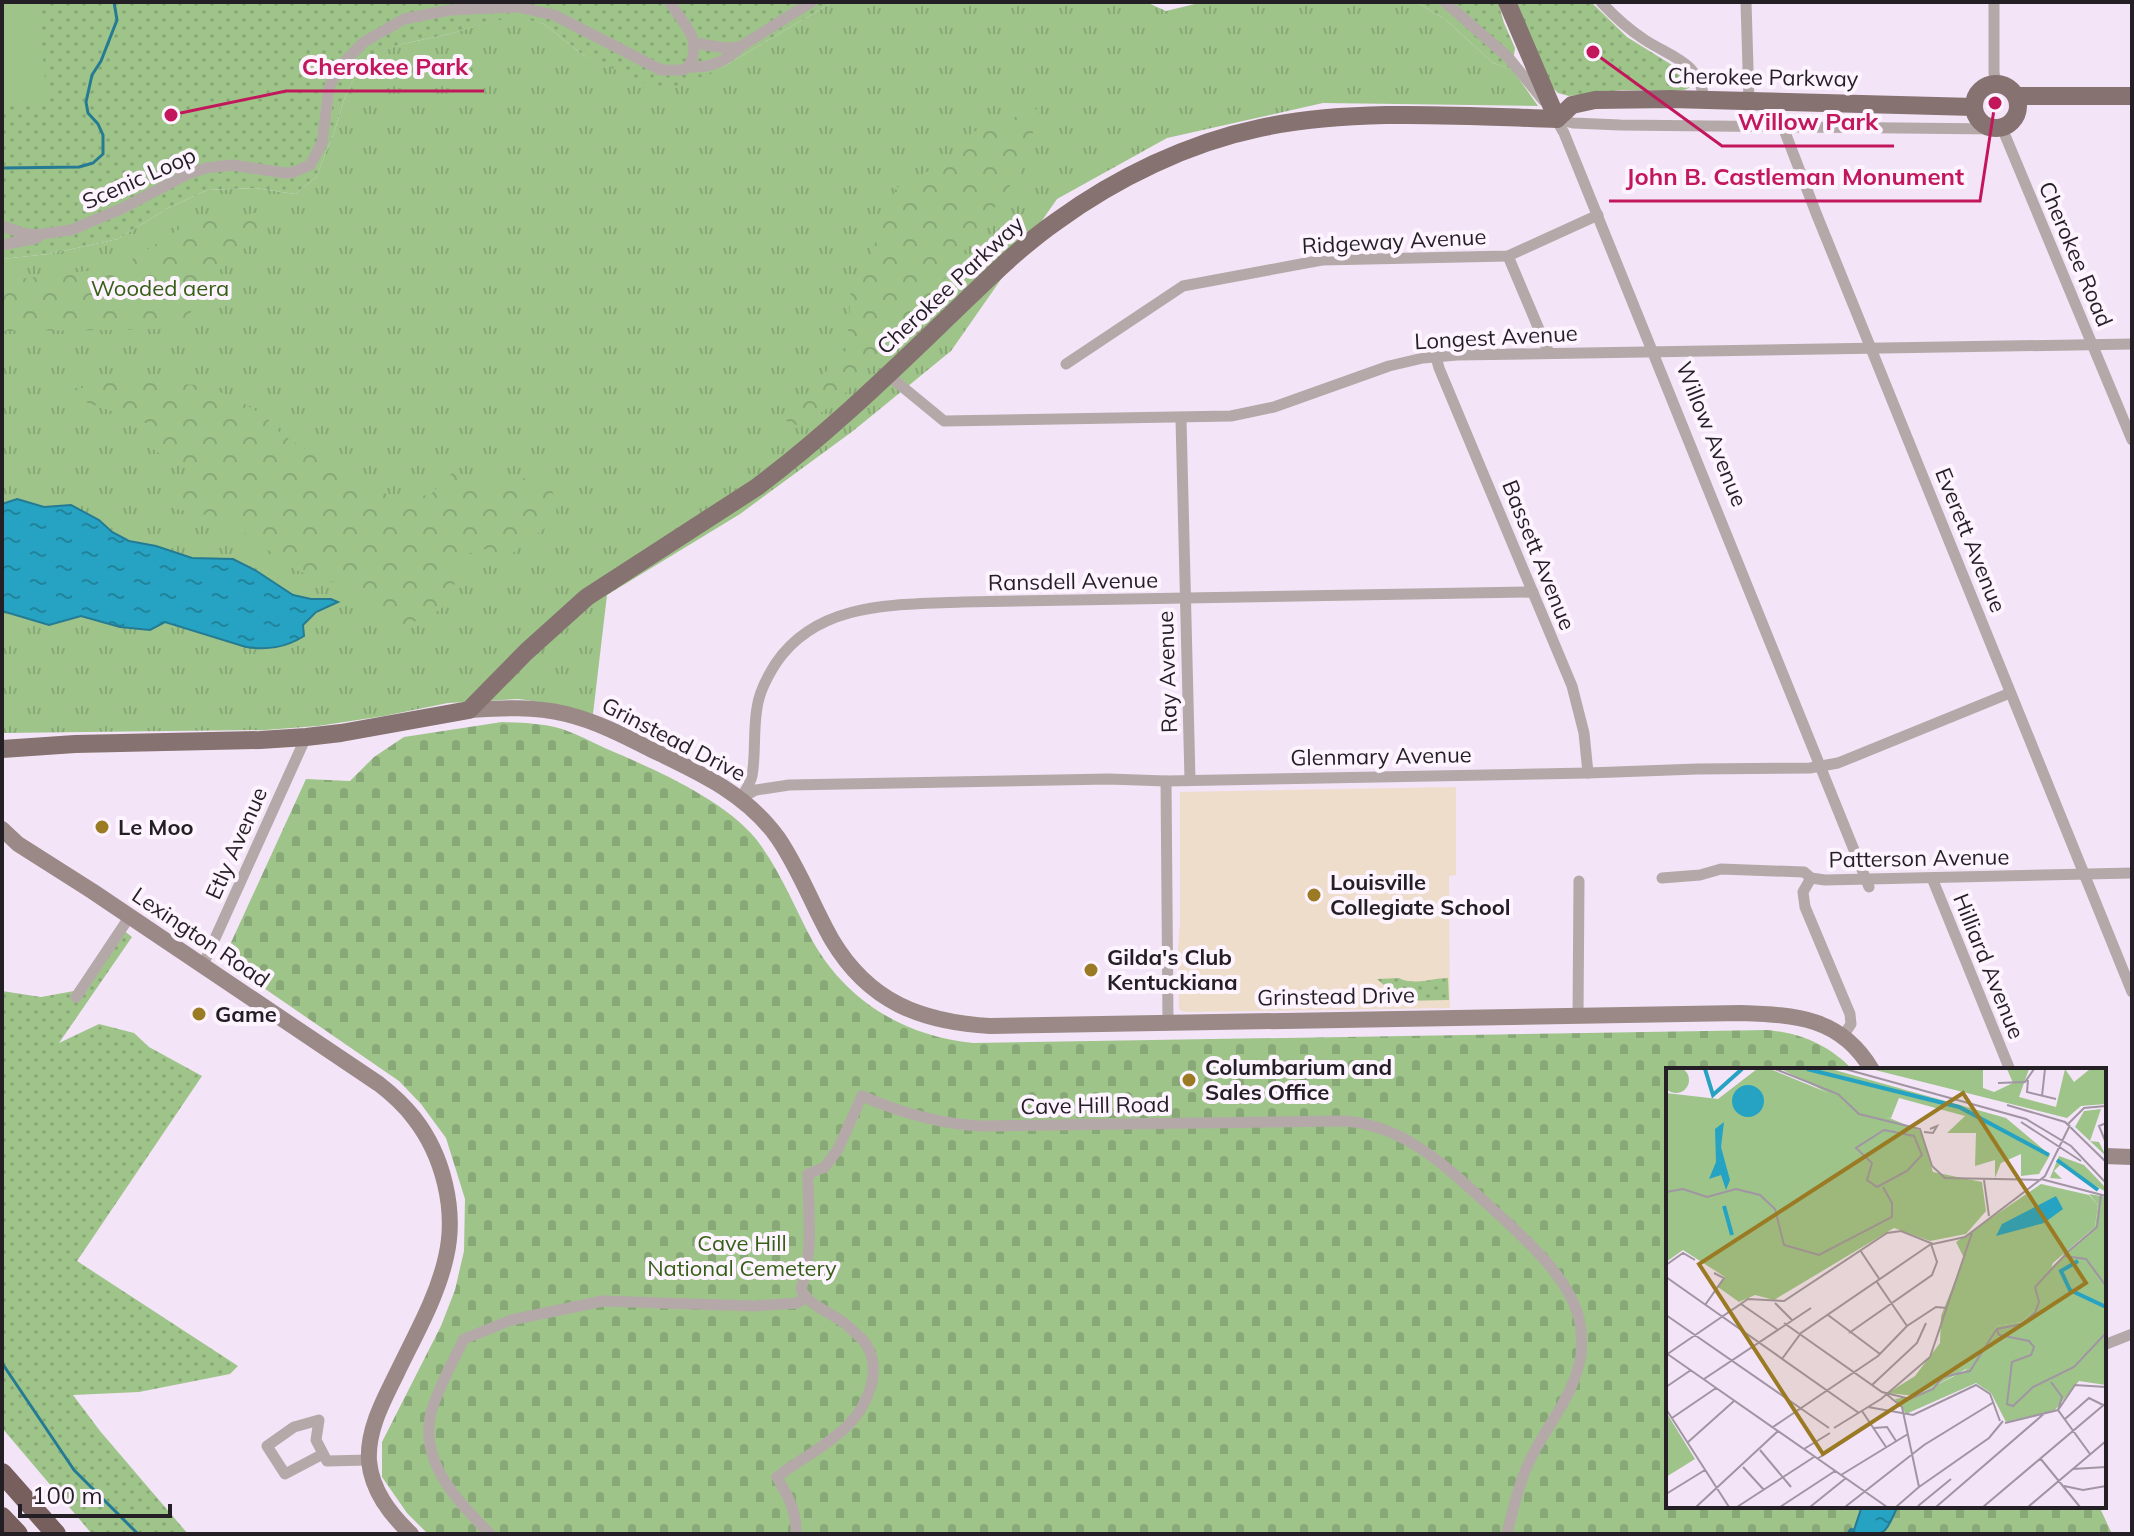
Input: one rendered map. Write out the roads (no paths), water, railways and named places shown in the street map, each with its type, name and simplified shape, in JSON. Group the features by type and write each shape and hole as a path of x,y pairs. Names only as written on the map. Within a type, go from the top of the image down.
{"highway":[{"path":"2,1473 56,1534"},
{"path":"2,1517 18,1534"}],"main road":[{"name":"Willow Avenue","path":"1507,2 1557,119"},
{"path":"1997,84 2011,90 2016,96 2019,109 2008,126 1999,129 1983,125 1978,120 1974,107 1978,93 1990,85 1997,84"},
{"path":"2016,96 2132,96"},
{"name":"Cherokee Parkway","path":"469,710 526,652 587,597 757,487 827,430 1023,247 1055,222 1119,182 1164,160 1209,142 1273,125 1356,117 1557,119 1572,105 1595,100 1974,107"},
{"name":"Grinstead Drive","path":"2,749 306,737 469,710 521,708 575,717 601,725 690,768 741,798 778,838 842,955 873,988 898,1005 934,1019 966,1025 1786,1014 1818,1022 1843,1036 1871,1068"},
{"name":"Lexington Road","path":"2,829 10,843 130,916 379,1084 415,1119 431,1145 438,1161 450,1214 446,1256 437,1286 375,1421 369,1460 377,1490 389,1511 411,1534"},
{"path":"2106,1156 2132,1157"}],"street":[{"path":"670,2 695,43 689,67 702,68 732,55 811,2"},
{"path":"1445,2 1508,57 1557,119"},
{"path":"1601,2 1643,39 1684,62 1700,79 1704,100"},
{"path":"1746,2 1749,101"},
{"path":"1994,2 1994,73 1997,84"},
{"name":"Scenic Loop","path":"2,226 31,235 49,235 99,219 201,169 232,165 285,173 310,165 322,143 329,88 339,67 364,42 404,19 450,10 518,7 554,15 661,70 689,67"},
{"path":"695,43 740,47"},
{"name":"Everett Avenue","path":"1776,102 1783,127 2132,992"},
{"name":"Cherokee Parkway","path":"1557,119 1588,124 1999,129"},
{"name":"Willow Avenue","path":"1557,119 1867,883"},
{"name":"Cherokee Road","path":"1999,129 2132,440"},
{"name":"Ridgeway Avenue","path":"1066,364 1183,286 1322,260 1508,256 1598,215"},
{"path":"2,245 49,235"},
{"path":"1508,256 1549,353"},
{"name":"Longest Avenue","path":"888,375 944,421 1181,419 1231,416 1274,407 1372,371 1436,357 2132,344"},
{"name":"Bassett Avenue","path":"1436,357 1579,709 1588,773"},
{"name":"Ray Avenue","path":"1181,419 1190,780"},
{"name":"Ransdell Avenue","path":"741,798 752,779 757,703 766,681 789,647 811,628 849,613 895,605 1533,592"},
{"name":"Glenmary Avenue","path":"741,798 756,790 789,785 1109,779 1166,781 1821,766 1838,763 2010,693"},
{"name":"Etly Avenue","path":"203,965 306,737"},
{"path":"1166,781 1168,1022"},
{"name":"Patterson Avenue","path":"1662,878 1700,875 1721,869 1804,872 1811,878 1867,883 1932,878 2132,873"},
{"path":"1811,878 1803,892 1805,907 1850,1014 1851,1024 1843,1036"},
{"name":"Hilliard Avenue","path":"1932,878 2009,1068"},
{"path":"1578,1016 1579,881"},
{"path":"76,997 130,916"},
{"name":"Cave Hill Road","path":"805,1298 801,1289 809,1255 808,1174 825,1167 838,1149 862,1096 900,1112 967,1126 1365,1122 1418,1147 1465,1184 1543,1260 1570,1296 1578,1313 1581,1355 1574,1379 1565,1401 1529,1461 1507,1534"},
{"path":"490,1534 438,1473 429,1442 428,1423 432,1407 464,1339 511,1320 603,1301 755,1306 797,1303 805,1298 840,1319 865,1343 872,1360 873,1379 868,1397 839,1434 777,1477 790,1499 796,1534"},
{"path":"2106,1344 2132,1334"},
{"path":"323,1454 285,1474 267,1446 294,1427 319,1420 316,1440 327,1461 369,1460"}],"water":[{"path":"17,499 44,507 71,505 129,541 192,558 233,559 293,595 338,602 316,612 303,625 304,636 283,646 261,648 246,647 165,622 150,630 120,627 81,616 49,625 2,611 2,504"},
{"path":"1861,1508 1897,1508 1884,1531 1867,1534 1849,1531 1854,1530"}],"waterway":[{"path":"2,168 79,167 93,163 103,154 103,135 88,113 86,102 92,75 101,61 117,20 114,2"},
{"path":"2,1363 74,1470 138,1534"}],"place":[{"name":"Willow Park","path":"1593,52"},
{"name":"John B. Castleman Monument","path":"1995,103"},
{"name":"Cherokee Park","path":"171,115"},
{"name":"Le Moo","path":"102,827"},
{"name":"Louisville Collegiate School","path":"1314,895"},
{"name":"Gilda's Club Kentuckiana","path":"1091,970"},
{"name":"Game","path":"199,1014"},
{"name":"Columbarium and Sales Office","path":"1189,1080"}],"park label":[{"name":"Wooded aera","path":"160,288"},
{"name":"Cave Hill National Cemetery","path":"742,1256"}]}
